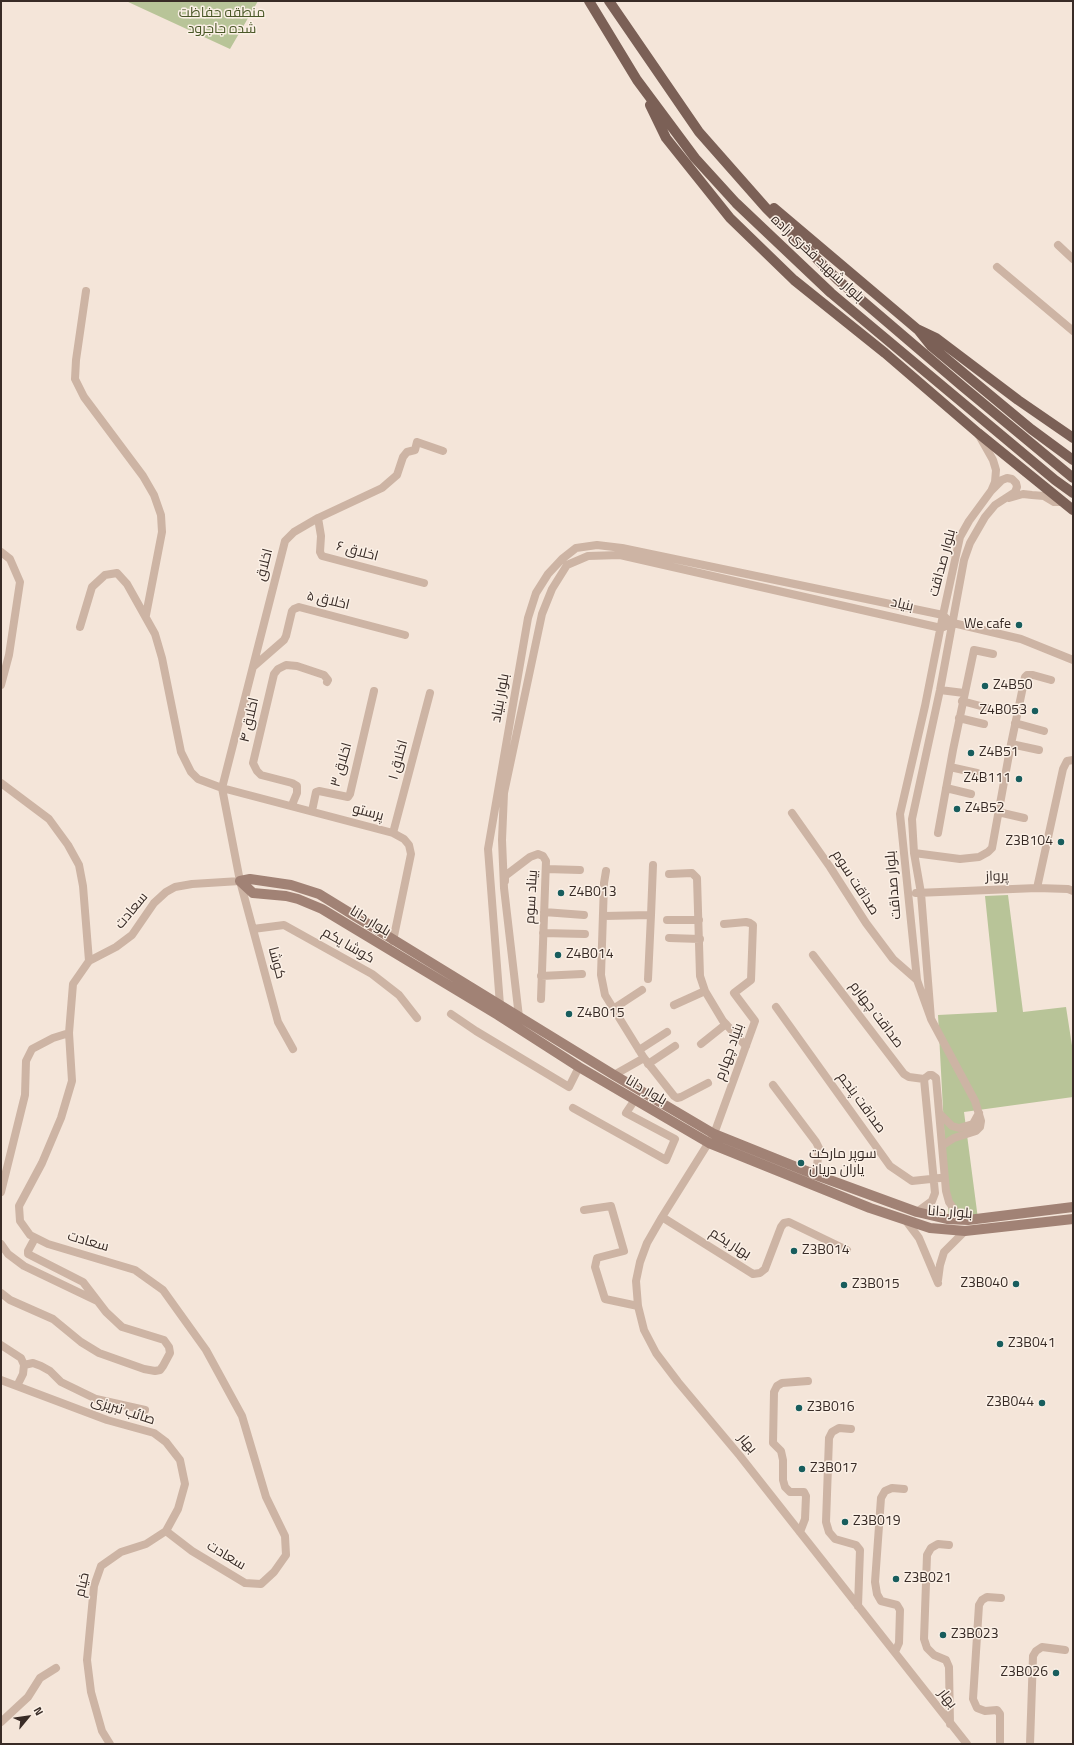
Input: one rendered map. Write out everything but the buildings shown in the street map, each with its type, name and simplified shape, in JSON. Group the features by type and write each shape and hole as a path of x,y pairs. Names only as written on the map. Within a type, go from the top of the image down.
{"main road":[{"name":"بلوار شهید فخری زاده","path":"589,1 637,80 695,158 736,203 831,293 1055,480 1073,493"},
{"name":"بلوار شهید فخری زاده","path":"610,1 699,132 766,208 838,280 1073,478"},
{"path":"637,80 666,138 690,170 730,218 794,280 885,353 1073,510"},
{"path":"744,184 917,329 931,346 1031,429 1073,460"},
{"path":"917,329 936,338 1018,400 1073,438"}],"street":[{"path":"1058,245 1073,259"},
{"path":"997,267 1073,331"},
{"path":"86,291 76,360 75,379 84,397 143,476 154,495 161,515 162,532 146,615"},
{"path":"978,432 982,442 988,449 996,470 991,491"},
{"name":"اخلاق","path":"222,788 285,541 294,532 318,518 382,488 397,475 403,457 407,452 414,450 417,442 443,451"},
{"name":"بلوار صداقت","path":"932,1019 921,893 914,853 912,818 940,690 964,560 970,543 984,517 995,505 1015,492 1017,487 1012,479 1007,478 1002,480 991,491 969,521 960,537 900,814 917,980 932,1019 979,1112"},
{"path":"1006,498 1024,494 1032,494 1044,496 1054,502 1062,502"},
{"name":"اخلاق ۶","path":"318,518 321,536 320,552 322,556 424,583"},
{"name":"بلوار بنیاد","path":"499,1010 488,849 528,618 536,593 548,574 562,559 576,548 598,545 622,548 720,570 942,615"},
{"path":"1,552 10,559 20,582 9,655 1,685"},
{"name":"بلوار بنیاد","path":"517,1022 504,888 502,840 504,793 542,614 552,589 567,565 588,556 620,556 721,579"},
{"name":"پرستو","path":"80,628 92,587 105,575 117,573 127,584 146,615 155,634 162,658 181,752 190,772 198,779 222,788 292,805 393,833 404,839 409,845 411,854 393,941"},
{"name":"بنیاد","path":"721,579 941,628"},
{"name":"اخلاق ۵","path":"253,667 284,640 294,608 299,607 405,635"},
{"path":"942,615 953,623 1021,639 1073,660"},
{"path":"941,628 953,623"},
{"path":"938,833 963,697 974,650 993,654"},
{"name":"اخلاق ۴","path":"292,805 297,793 297,786 292,783 261,775 253,763 274,674 278,669 286,665 297,666 324,676 328,680 327,682"},
{"path":"914,853 950,859 972,858 984,855 992,848 1015,723 1027,675 1034,675 1051,680"},
{"path":"940,690 963,697 988,708"},
{"name":"اخلاق ۳","path":"312,811 316,792 319,790 348,797 350,794 374,692"},
{"name":"اخلاق ۱","path":"393,833 430,693"},
{"path":"959,718 984,724"},
{"path":"1015,723 1044,731"},
{"path":"1011,744 1039,750"},
{"path":"1036,888 1063,769 1067,761 1073,760"},
{"path":"950,767 977,773"},
{"path":"1,783 50,819 68,844 79,865 83,886 89,961"},
{"path":"222,788 240,881"},
{"path":"946,788 971,794"},
{"path":"998,812 1024,818"},
{"name":"صداقت سوم","path":"792,813 830,867 866,923 893,959 917,980"},
{"name":"بیناد سوم","path":"504,888 505,876 530,857 538,854 543,856 546,861 546,869 541,999"},
{"path":"648,979 653,865"},
{"path":"546,869 580,870"},
{"path":"606,871 604,882 601,975 605,995 646,1061 677,1098 708,1083"},
{"path":"669,874 692,873 697,878 700,976 705,991 726,1024 746,1046"},
{"name":"بلوار دانا","path":"240,881 250,879 291,885 319,894 499,1010 579,1067 634,1101 709,1143 907,1222 930,1228 965,1231 1073,1219"},
{"name":"بلوار دانا","path":"240,881 253,893 286,896 322,908 499,1010"},
{"name":"سعادت","path":"166,1531 192,1551 245,1583 261,1584 274,1572 286,1555 285,1536 266,1497 242,1416 206,1350 163,1290 135,1270 48,1244 35,1238 30,1235 20,1221 19,1206 42,1163 61,1118 72,1081 69,1033 72,984 89,961 116,947 132,935 154,903 166,892 175,887 192,884 240,881"},
{"name":"کوشا","path":"240,881 278,1022 293,1049"},
{"name":"پرواز","path":"909,893 1036,888 1068,889 1073,891"},
{"path":"544,912 584,915"},
{"path":"604,916 651,915"},
{"path":"667,920 699,920"},
{"name":"بنیاد چهارم","path":"714,1134 755,1021 734,993 751,980 753,929 750,923 724,924"},
{"name":"کوشا یکم","path":"253,929 284,924 372,974 399,996 417,1018"},
{"path":"543,933 584,934"},
{"path":"669,938 700,939"},
{"name":"صداقت چهارم","path":"813,955 904,1074 909,1077 924,1079"},
{"path":"541,976 582,974"},
{"path":"613,1009 642,990"},
{"path":"674,1004 705,991"},
{"name":"صداقت پنجم","path":"776,1007 890,1166 912,1181 945,1177"},
{"path":"451,1014 476,1031 569,1087 579,1067"},
{"name":"بلوار دانا","path":"517,1022 614,1075 714,1134 816,1175 917,1212 947,1219 968,1220 1073,1207"},
{"path":"701,1044 726,1024"},
{"path":"639,1050 667,1032"},
{"path":"1,1192 25,1095 26,1061 32,1049 53,1038 69,1033"},
{"path":"614,1075 675,1046"},
{"path":"917,1212 932,1201 935,1193 935,1179 924,1079 929,1075 932,1075 936,1078 945,1177 949,1202 956,1212 968,1220"},
{"path":"773,1086 816,1142 818,1148 816,1175"},
{"path":"573,1108 666,1160 675,1139 626,1113 634,1101"},
{"path":"940,1114 952,1126 959,1128 973,1124 976,1121 979,1112"},
{"path":"943,1145 954,1138 976,1131 980,1127 981,1121 979,1112"},
{"name":"بهار","path":"714,1134 662,1217 647,1243 640,1262 636,1281 638,1306 644,1330 656,1353 800,1532 967,1744"},
{"path":"584,1210 611,1206 624,1251 597,1258 595,1267 605,1299 638,1306"},
{"name":"بهار یکم","path":"662,1217 753,1274 760,1273 766,1269 781,1227 784,1223 789,1222 847,1250"},
{"path":"907,1222 919,1238 938,1283 940,1265 944,1252 965,1231"},
{"path":"1,1293 23,1307 53,1319 81,1342 99,1352 144,1369 155,1371 160,1370 170,1353 169,1347 164,1340 122,1327 106,1312 83,1282 28,1254 28,1251 35,1238"},
{"path":"1,1244 8,1254 24,1266 98,1301"},
{"path":"1,1345 21,1358 24,1365 23,1374 17,1386"},
{"path":"24,1365 33,1363 42,1366 50,1371 61,1382 96,1399 145,1410"},
{"name":"صائب تبریزی","path":"1,1380 107,1420 154,1433 166,1442 180,1460 185,1484 178,1509 166,1531"},
{"path":"800,1532 805,1519 806,1496 804,1492 790,1492 785,1487 783,1480 783,1460 781,1451 773,1443 774,1392 782,1383 808,1381"},
{"path":"851,1429 839,1428 832,1432 829,1438 826,1522 829,1532 835,1539 856,1545 860,1550 858,1606"},
{"path":"895,1652 900,1643 900,1610 897,1605 881,1601 877,1594 875,1582 881,1498 885,1491 892,1488 904,1489"},
{"name":"خیام","path":"110,1744 102,1731 91,1692 87,1660 94,1586 101,1566 121,1552 146,1544 166,1531"},
{"path":"949,1545 938,1544 931,1548 927,1555 924,1638 927,1648 934,1655 946,1660 949,1667 950,1724"},
{"path":"1000,1744 1000,1714 998,1710 985,1711 977,1708 973,1699 979,1605 982,1600 987,1597 1001,1598"},
{"path":"1030,1744 1033,1656 1036,1651 1042,1647 1065,1650"},
{"path":"1,1722 28,1697 40,1678 56,1668"}],"green space":[{"name":"منطقه حفاظت شده جاجرود","path":"126,1 258,1 230,49"},
{"path":"1008,895 1023,1012 1066,1007 1073,1052 1073,1097 964,1112 978,1219 949,1222 938,1015 997,1012 985,896"}],"place":[{"name":"We cafe","path":"1019,625"},
{"name":"Z4B50","path":"985,686"},
{"name":"Z4B053","path":"1035,711"},
{"name":"Z4B51","path":"971,753"},
{"name":"Z4B111","path":"1019,779"},
{"name":"Z4B52","path":"957,809"},
{"name":"Z3B104","path":"1061,842"},
{"name":"Z4B013","path":"561,893"},
{"name":"Z4B014","path":"558,955"},
{"name":"Z4B015","path":"569,1014"},
{"name":"سوپر مارکت یاران دریان","path":"801,1163"},
{"name":"Z3B014","path":"794,1251"},
{"name":"Z3B040","path":"1016,1284"},
{"name":"Z3B015","path":"844,1285"},
{"name":"Z3B041","path":"1000,1344"},
{"name":"Z3B044","path":"1042,1403"},
{"name":"Z3B016","path":"799,1408"},
{"name":"Z3B017","path":"802,1469"},
{"name":"Z3B019","path":"845,1522"},
{"name":"Z3B021","path":"896,1579"},
{"name":"Z3B023","path":"943,1635"},
{"name":"Z3B026","path":"1056,1673"}]}
